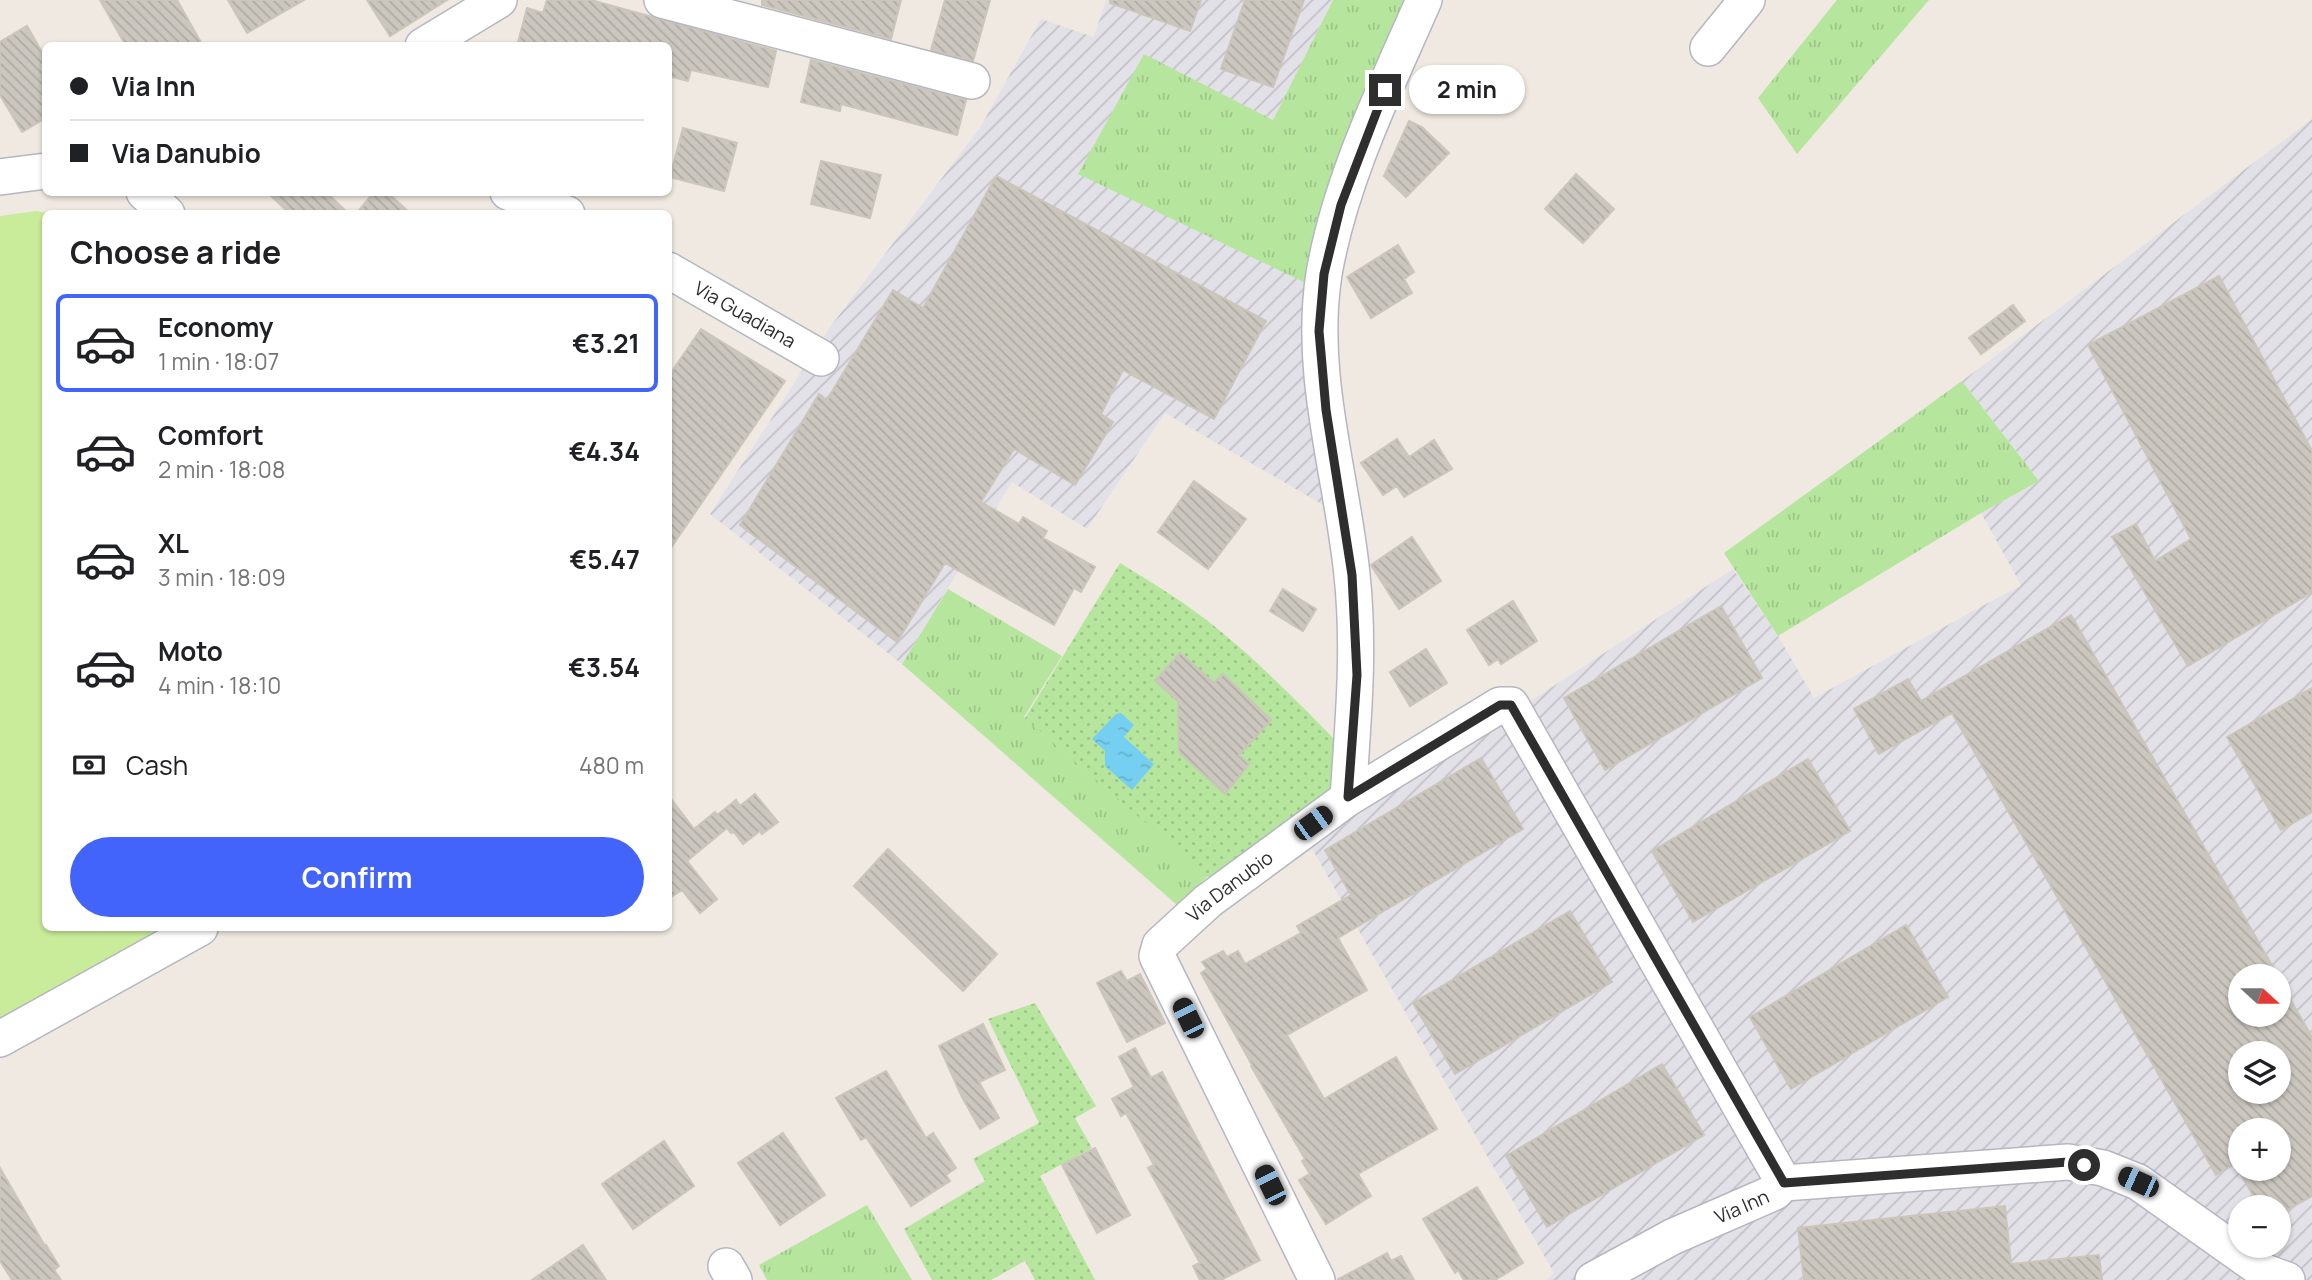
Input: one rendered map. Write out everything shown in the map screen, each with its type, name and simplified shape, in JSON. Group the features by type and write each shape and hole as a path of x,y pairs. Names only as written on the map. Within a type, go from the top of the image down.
{"street":[{"path":"430,42 499,0"},
{"path":"662,0 972,81"},
{"path":"1348,797 1357,675 1352,575 1326,410 1319,331 1324,274 1349,182 1375,113 1424,0"},
{"path":"1708,48 1747,0"},
{"path":"0,177 42,172"},
{"path":"148,196 163,210"},
{"path":"519,196 556,210"},
{"name":"Via Guadiana","path":"672,272 821,358"},
{"name":"Via Danubio","path":"1317,1280 1157,956 1160,945 1208,901 1348,797 1500,705 1511,705 1784,1183"},
{"path":"0,1039 195,931"},
{"name":"Via Inn","path":"1593,1280 1672,1237 1775,1192 1784,1183 2068,1162 2120,1174 2138,1182 2265,1272 2284,1279"}],"shaded area":[{"path":"1106,0 1333,0 1273,120 1144,55 1312,286 1330,509 1165,413 1087,529 1012,482 902,664 710,514 831,326 981,126 1041,19 1094,37"},
{"path":"2312,119 2312,1280 1547,1280 1554,1273 1310,845 1733,569 1778,636 1814,698 2021,585 1981,513 2039,481 1962,381"}],"green space":[{"path":"1333,0 1421,0 1312,286 1078,174 1144,54 1273,120"},
{"path":"1837,0 1929,0 1797,154 1758,98"},
{"path":"42,212 42,931 171,931 0,1020 0,216"},
{"path":"1962,381 2039,481 1981,513 1778,636 1724,553"},
{"path":"1120,563 1183,603 1219,630 1267,672 1341,746 1329,797 1214,882 1025,718"},
{"path":"948,589 1062,656 1024,717 1208,876 1177,905 902,664"},
{"path":"1035,1003 1096,1106 1075,1118 1092,1148 1040,1176 1095,1280 1035,1280 1025,1261 991,1280 932,1280 904,1229 985,1181 973,1159 1039,1123 988,1019"},
{"path":"867,1205 912,1280 767,1280 759,1265"}],"water":[{"path":"1121,713 1134,725 1124,737 1154,764 1132,790 1105,766 1105,751 1092,739 1116,714"}],"building":[{"path":"100,0 177,0 201,42 124,42"},
{"path":"228,0 304,0 247,33"},
{"path":"367,0 447,0 390,36"},
{"path":"547,0 591,0 776,51 768,87 691,70 688,81 672,77 672,42 518,42 527,8 543,13"},
{"path":"762,0 901,0 891,39 762,5"},
{"path":"945,0 990,0 973,61 931,50"},
{"path":"1110,0 1201,0 1190,31 1110,3"},
{"path":"1245,0 1304,0 1273,87 1221,69"},
{"path":"27,26 42,52 42,120 22,132 0,95 0,42"},
{"path":"811,60 966,100 957,135 841,104 840,111 801,102"},
{"path":"1409,121 1422,127 1449,153 1406,197 1384,176"},
{"path":"683,128 737,143 724,191 672,178"},
{"path":"821,161 881,175 870,218 811,204"},
{"path":"1576,174 1614,209 1583,243 1545,209"},
{"path":"996,176 1266,321 1214,419 1123,370 1101,414 1113,422 1075,485 1014,449 981,502 1019,524 1023,517 1047,531 1043,538 1095,567 1081,592 1074,588 1054,625 945,563 897,642 740,525 819,394 827,400 893,290 923,308"},
{"path":"271,196 330,196 345,210 286,210"},
{"path":"371,196 391,196 407,210 359,210"},
{"path":"1398,245 1414,272 1404,279 1412,293 1371,318 1347,277"},
{"path":"2219,276 2312,451 2312,592 2188,666 2112,537 2136,524 2155,561 2191,539 2088,345"},
{"path":"2013,305 2025,321 1981,354 1969,338"},
{"path":"701,329 785,381 672,546 672,371"},
{"path":"1397,439 1409,457 1434,440 1452,469 1404,497 1397,486 1383,495 1361,463"},
{"path":"1194,481 1246,519 1208,569 1158,532"},
{"path":"1412,537 1441,581 1399,609 1371,565"},
{"path":"1283,589 1316,609 1303,631 1270,611"},
{"path":"1513,601 1537,641 1501,664 1498,659 1489,665 1467,630"},
{"path":"1721,606 1762,678 1605,770 1564,698"},
{"path":"2071,615 2271,964 2228,964 2228,1027 2291,1027 2291,1001 2312,1037 2312,1196 2291,1208 2291,1195 2253,1195 2245,1181 2291,1181 2291,1118 2228,1118 2228,1168 2216,1175 1952,713 1879,754 1854,709 1908,679 1921,701"},
{"path":"1426,649 1447,683 1410,706 1390,672"},
{"path":"1180,653 1214,683 1223,674 1271,720 1239,755 1249,764 1225,794 1179,752 1178,701 1155,681"},
{"path":"2312,688 2312,812 2281,830 2227,737"},
{"path":"1481,758 1523,829 1338,938 1367,990 1287,1035 1324,1099 1396,1057 1437,1129 1358,1174 1371,1196 1326,1224 1299,1180 1310,1174 1302,1161 1305,1159 1201,973 1207,969 1202,962 1223,951 1227,957 1238,951 1245,964 1301,933 1297,926 1351,895 1325,850"},
{"path":"1808,759 1850,831 1693,922 1652,851"},
{"path":"755,794 778,822 743,844 734,832 731,833 727,828 687,861 717,899 700,913 682,890 672,896 672,800 694,829 736,800 740,806"},
{"path":"888,849 997,954 963,991 854,886"},
{"path":"1570,911 1612,982 1455,1074 1413,1003"},
{"path":"1906,925 1948,997 1791,1089 1750,1017"},
{"path":"1121,971 1127,981 1140,974 1165,1023 1127,1042 1097,983"},
{"path":"983,1024 1005,1070 979,1082 999,1118 980,1129 939,1046"},
{"path":"1135,1048 1151,1078 1162,1072 1260,1260 1221,1280 1200,1280 1193,1266 1200,1263 1148,1168 1154,1165 1126,1113 1121,1116 1112,1099 1134,1087 1119,1057"},
{"path":"1662,1064 1704,1135 1547,1227 1506,1156"},
{"path":"886,1071 926,1138 933,1133 956,1168 946,1175 950,1181 911,1206 866,1137 861,1140 836,1098"},
{"path":"783,1133 825,1195 780,1225 738,1163"},
{"path":"664,1141 694,1186 633,1229 602,1184"},
{"path":"1095,1148 1130,1215 1097,1233 1062,1165"},
{"path":"0,1168 59,1266 54,1270 61,1280 12,1280 0,1261"},
{"path":"1477,1187 1523,1263 1495,1280 1464,1280 1458,1270 1455,1273 1423,1219"},
{"path":"2005,1206 2011,1264 2099,1255 2102,1280 1804,1280 1798,1228"},
{"path":"583,1245 606,1280 532,1280"},
{"path":"1387,1253 1391,1261 1401,1256 1414,1280 1337,1280"}],"route":[{"path":"1385,90 1341,205 1324,274 1319,331 1326,410 1352,575 1357,675 1348,797 1500,705 1511,705 1784,1183 2068,1162 2084,1165"}]}
